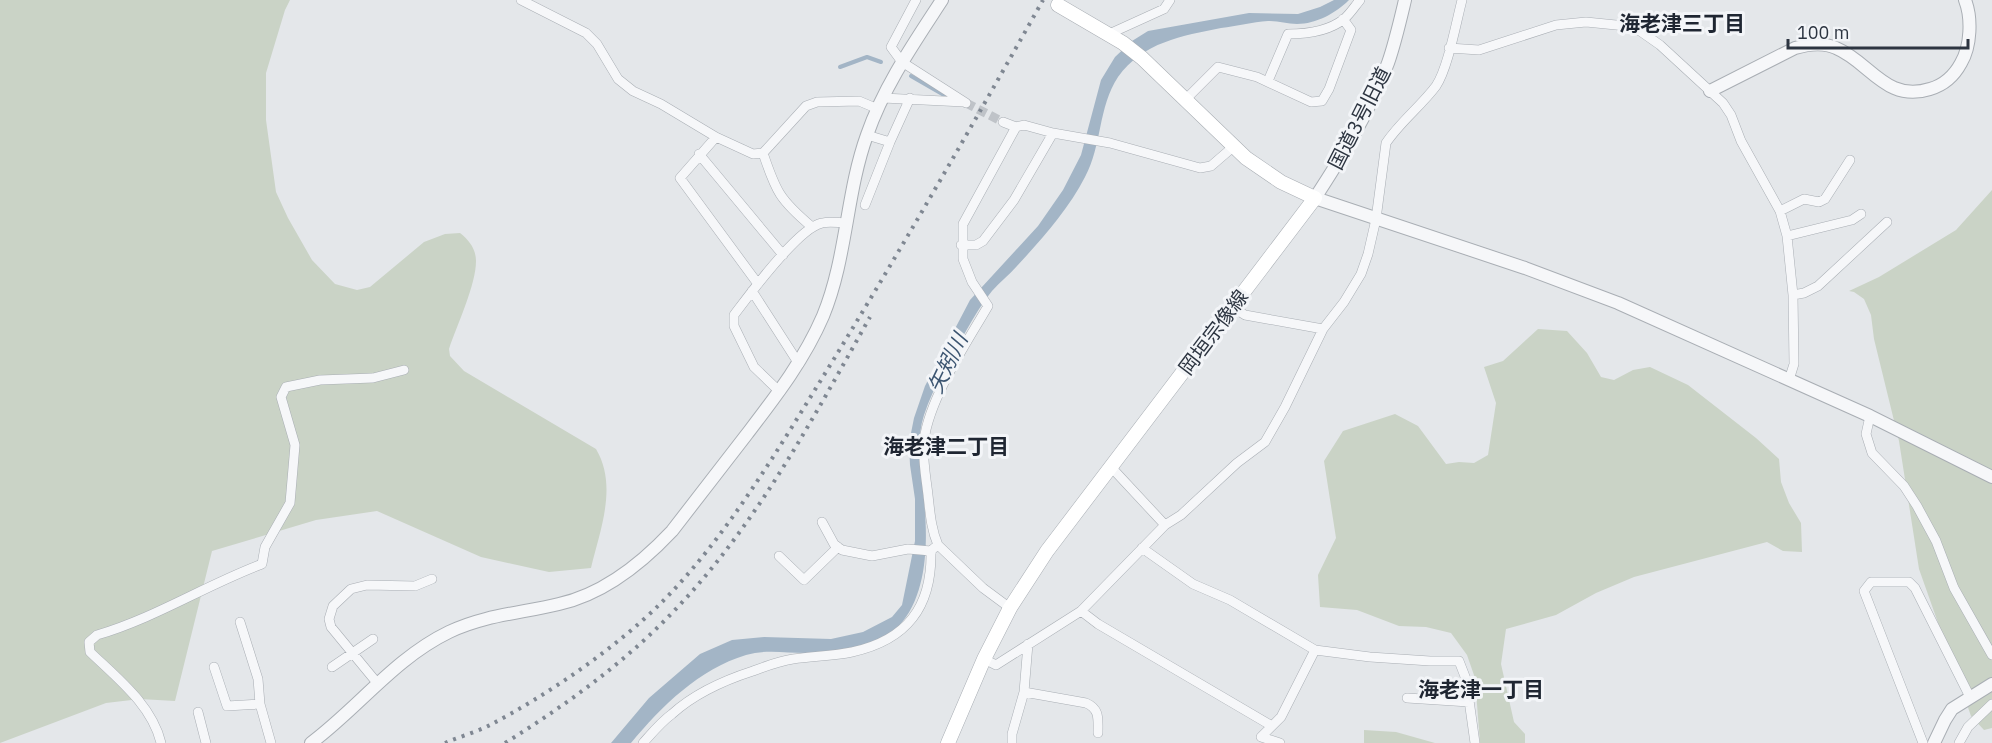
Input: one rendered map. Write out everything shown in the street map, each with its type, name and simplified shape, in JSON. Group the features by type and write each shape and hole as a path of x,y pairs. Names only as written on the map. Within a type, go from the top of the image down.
{"main road":[{"path":"1058,5 1124,43 1233,147 1281,182 1315,198"},
{"name":"岡垣宗像線","path":"948,743 984,658 1010,608 1047,551 1315,198"}],"street":[{"path":"521,0 586,33 597,44 618,79 633,91 661,104 716,137 753,154 763,153 806,106 817,102 881,103 910,98 966,103 902,62 891,47 916,0"},
{"path":"311,743 424,646 449,632 477,621 561,604 608,584 653,552 672,531 780,392 799,364 824,314 836,277 857,169 867,135 902,62 942,0"},
{"path":"1109,34 1164,9 1170,0"},
{"path":"1268,81 1288,34 1303,34 1319,30 1343,19 1360,0"},
{"name":"国道3号旧道","path":"1315,198 1341,158 1377,91 1406,0"},
{"path":"984,658 996,665 1081,611 1165,525 1181,515 1237,463 1265,442 1286,407 1323,329 1344,302 1361,274 1376,219 1386,143 1437,85 1462,0"},
{"path":"1710,92 1808,44 1836,48 1888,86 1900,91 1915,92 1936,87 1955,74 1963,60 1970,24 1969,10 1965,0"},
{"path":"1185,100 1218,68 1268,81 1311,102 1322,101 1329,89 1351,30 1343,19"},
{"path":"1449,48 1479,50 1556,25 1586,22 1626,26 1640,31 1660,45 1723,103 1731,115 1741,141 1780,211 1787,236 1793,295 1794,364 1789,380"},
{"path":"866,204 910,98"},
{"path":"1003,122 1016,127 1024,125 1053,133 1110,143 1200,168 1211,166 1233,147"},
{"path":"643,743 673,713 715,686 751,671 791,659 851,652 875,646 899,634 919,610 929,581 935,548 930,519 924,440 937,400 949,374 988,306 972,282 963,259 963,224 1016,127"},
{"path":"962,245 976,245 983,241 1014,200 1053,133"},
{"path":"867,135 890,142"},
{"path":"716,137 680,178 755,288 799,364"},
{"path":"763,153 772,182 780,196 812,227"},
{"path":"699,154 783,255"},
{"path":"1780,211 1804,200 1819,202 1825,199 1850,160"},
{"path":"1315,198 1525,268 1607,299 1870,416 1992,477"},
{"path":"1787,236 1852,220 1861,214"},
{"path":"780,392 754,367 734,326 734,315 783,255 812,227 823,222 846,223"},
{"path":"1793,295 1804,293 1818,286 1887,222"},
{"path":"1232,307 1245,315 1323,329"},
{"path":"161,743 157,727 152,719 128,688 90,652 89,642 98,635 167,608 204,591 227,577 262,564 265,547 290,504 295,446 281,397 286,387 320,380 373,378 404,370"},
{"path":"1870,416 1866,434 1872,453 1904,486 1917,506 1936,541 1954,588 1992,656"},
{"path":"1111,467 1165,525"},
{"path":"822,522 842,550 872,556 908,549 935,548 1010,608"},
{"path":"779,556 804,580 838,547"},
{"path":"1142,548 1193,584 1230,600 1315,650 1370,657 1459,661 1466,679 1475,743"},
{"path":"378,684 331,627 329,619 333,606 351,589 367,585 415,586 432,579"},
{"path":"1923,743 1864,591 1871,582 1909,582 1915,588 1971,697"},
{"path":"1081,611 1098,624 1272,726"},
{"path":"240,622 258,679 260,704 271,743"},
{"path":"332,667 373,639"},
{"path":"1012,743 1012,734 1024,692 1028,644"},
{"path":"1280,743 1262,736 1281,717 1315,650"},
{"path":"214,667 227,706 260,704"},
{"path":"1934,743 1944,720 1952,709 1992,684"},
{"path":"1024,692 1094,706 1097,712 1098,733"},
{"path":"1407,698 1469,702"},
{"path":"1959,743 1968,727 1992,704"},
{"path":"198,712 206,743"}],"shaded area":[{"path":"0,0 290,0 266,73 266,120 276,192 288,218 312,260 335,284 357,290 370,287 424,242 445,234 460,233 469,242 476,257 475,271 470,293 449,349 450,356 464,371 596,449 606,478 606,493 602,523 591,568 549,572 481,557 377,511 316,520 212,551 175,701 140,699 106,703 0,743"},
{"path":"1992,190 1992,728 1984,730 1971,716 1919,569 1899,441 1874,339 1871,315 1864,299 1849,291 1879,277 1956,230"},
{"path":"1538,329 1567,331 1587,353 1601,377 1614,380 1633,370 1650,367 1688,385 1756,438 1779,459 1781,482 1789,503 1801,523 1802,552 1783,551 1767,542 1634,577 1596,593 1556,615 1506,629 1501,664 1514,722 1525,734 1525,743 1480,743 1475,678 1467,655 1451,633 1426,627 1399,626 1357,610 1320,607 1318,575 1336,538 1324,461 1343,431 1395,414 1418,426 1446,464 1474,463 1488,455 1496,403 1484,367 1503,361"},
{"path":"1364,730 1396,732 1435,743 1364,743"}],"water":[{"name":"矢矧川","path":"1334,0 1349,0 1332,13 1304,24 1256,22 1192,34 1164,42 1139,56 1118,77 1107,101 1095,153 1085,177 1063,213 985,300 949,361 928,404 919,443 926,525 922,579 917,596 899,626 881,639 855,647 805,653 761,652 729,661 682,690 631,743 611,743 649,698 700,654 732,640 764,637 831,639 863,632 892,617 902,605 915,541 915,499 909,443 914,418 925,386 970,300 1038,226 1063,190 1081,155 1101,80 1115,57 1132,41 1148,31 1249,13 1298,14"}],"waterway":[{"path":"840,67 867,57 881,62"},
{"path":"911,76 944,95"}],"tunnel":[{"path":"966,103 1003,122"}],"railway":[{"path":"445,743 490,725 580,670 643,620 706,552 747,496 850,333 1043,0"},
{"path":"505,743 550,714 635,649 703,579 731,544 781,471 870,317"}],"district":[{"name":"海老津三丁目","path":"1682,23"},
{"name":"海老津二丁目","path":"946,446"},
{"name":"海老津一丁目","path":"1481,689"}]}
